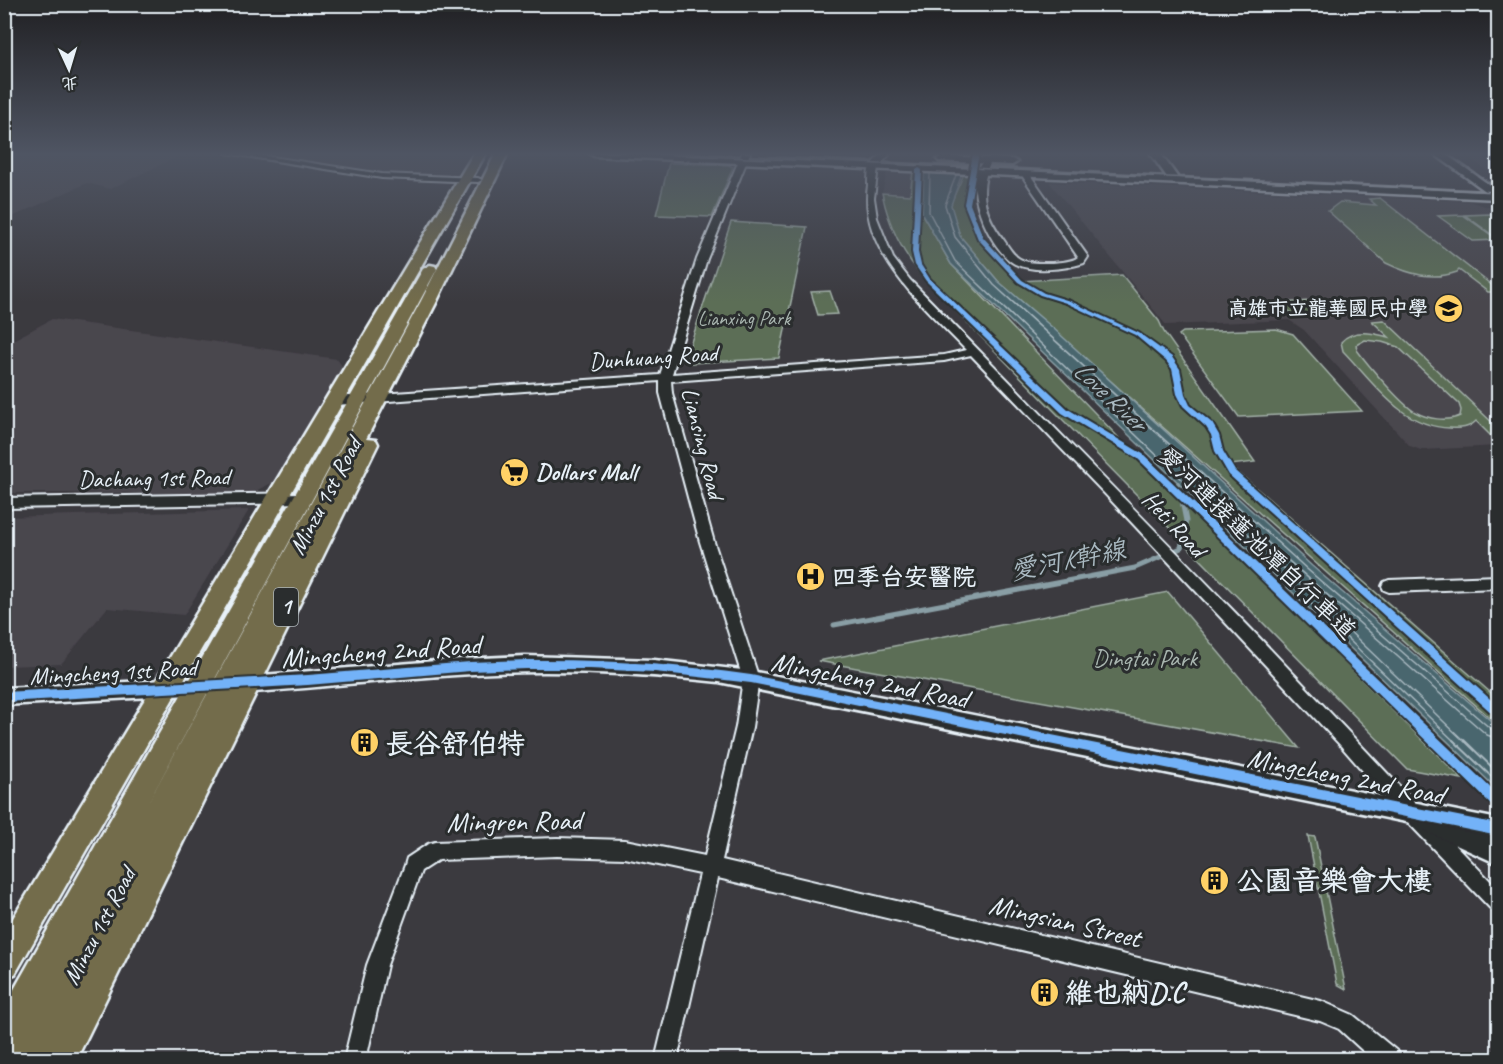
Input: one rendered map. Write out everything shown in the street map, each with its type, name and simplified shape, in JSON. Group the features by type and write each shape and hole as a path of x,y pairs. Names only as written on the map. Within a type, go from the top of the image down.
{"main road":[{"name":"Minzu 1st Road","path":"4,963 278,498 346,401 458,203"},
{"name":"Minzu 1st Road","path":"384,399 478,203"},
{"name":"Minzu 1st Road","path":"223,686 384,399 487,203"},
{"name":"Minzu 1st Road","path":"27,1059 37,1017 177,780 223,686 346,401"},
{"name":"Minzu 1st Road","path":"4,1041 37,1017"},
{"name":"Minzu 1st Road","path":"37,1017 58,1059"}],"street":[{"name":"Liansing Road","path":"726,203 702,259 665,377 666,393 707,542 751,679"},
{"name":"Heti Road","path":"871,203 873,218 889,258 934,311 1151,534 1347,741 1409,811 1498,902"},
{"path":"979,203 993,231 1016,261 1036,265 1081,261 1083,257 1045,203"},
{"name":"Dunhuang Road","path":"346,401 944,358 973,351"},
{"name":"Dachang 1st Road","path":"4,503 304,498"},
{"path":"1389,586 1498,582"},
{"name":"Mingcheng 2nd Road","path":"223,686 492,665 596,664 673,668 751,679 1498,830"},
{"path":"666,1059 713,868 744,727 751,679"},
{"name":"Mingcheng 1st Road","path":"4,697 166,687 223,686"},
{"name":"Mingcheng 2nd Road","path":"1409,811 1485,849 1498,853"},
{"name":"Mingren Road","path":"355,1059 377,965 414,865 435,851 556,847 625,849 713,868"},
{"name":"Mingsian Street","path":"713,868 1321,1011 1346,1022 1390,1059"}],"shaded area":[{"path":"5,203 44,203 12,217 5,214"},
{"path":"1066,203 1474,203 1488,207 1498,214 1498,446 1421,450 1410,446 1304,330 1289,320 1166,325"},
{"path":"52,319 337,359 345,370 278,480 251,493 5,493 4,345"},
{"path":"249,510 184,615 107,608 61,664 5,666 5,517"}],"green space":[{"path":"659,203 718,203 712,217 656,215"},
{"path":"884,203 923,203 922,214 951,264 1150,470 1462,779 1407,769 924,279 897,239"},
{"path":"951,203 968,203 979,236 1020,281 1122,275 1159,321 1164,332 1255,462 1230,465 1498,699 1498,725 998,281 960,236"},
{"path":"1339,203 1376,205 1373,203 1386,203 1498,292 1488,292 1459,270 1448,275 1430,276 1412,273 1386,263 1328,211"},
{"path":"1490,214 1498,220 1498,239 1465,215"},
{"path":"1463,215 1498,240 1473,241 1438,216"},
{"name":"Lianxing Park","path":"731,222 807,227 779,358 691,363 686,357"},
{"path":"830,291 838,314 818,315 811,292"},
{"path":"1325,300 1340,315 1295,317 1281,303"},
{"path":"1384,320 1498,428 1498,443 1476,421 1461,428 1433,426 1403,412 1390,401 1343,351 1341,342 1357,333 1389,337 1372,321","holes":["1365,340 1398,347 1459,404 1460,416 1449,419 1431,418 1415,412 1401,401 1357,350 1356,345"]},
{"path":"1276,329 1293,334 1362,411 1239,417 1179,335 1183,332"},
{"name":"Dingtai Park","path":"1168,592 1299,748 818,661"},
{"path":"1308,836 1315,837 1346,989 1337,984"}],"water":[{"name":"Love River","path":"923,203 952,203 960,236 998,281 1053,328 1312,566 1498,727 1498,790 951,264 922,214"}],"waterway":[{"name":"愛河K幹線","path":"1178,483 1180,493"},
{"name":"愛河K幹線","path":"834,625 1135,568 1181,548 1186,521 1180,491"}],"cycle path":[{"name":"愛河連接蓮池潭自行車道","path":"917,203 915,252 918,265 928,280 1065,411 1140,456 1498,803"},
{"path":"967,203 980,238 1020,281 1042,294 1068,302 1137,334 1169,359 1176,369 1181,394 1187,406 1209,425 1215,435 1219,451 1232,473 1498,712"},
{"path":"4,697 308,680 493,665 590,664 687,670 751,679 1498,830"}],"place":[{"name":"高雄市立龍華國民中學","path":"1449,308"},
{"name":"Dollars Mall","path":"515,472"},
{"name":"四季台安醫院","path":"811,577"},
{"name":"長谷舒伯特","path":"364,743"},
{"name":"公園音樂會大樓","path":"1215,880"},
{"name":"維也納D.C","path":"1044,992"}]}
